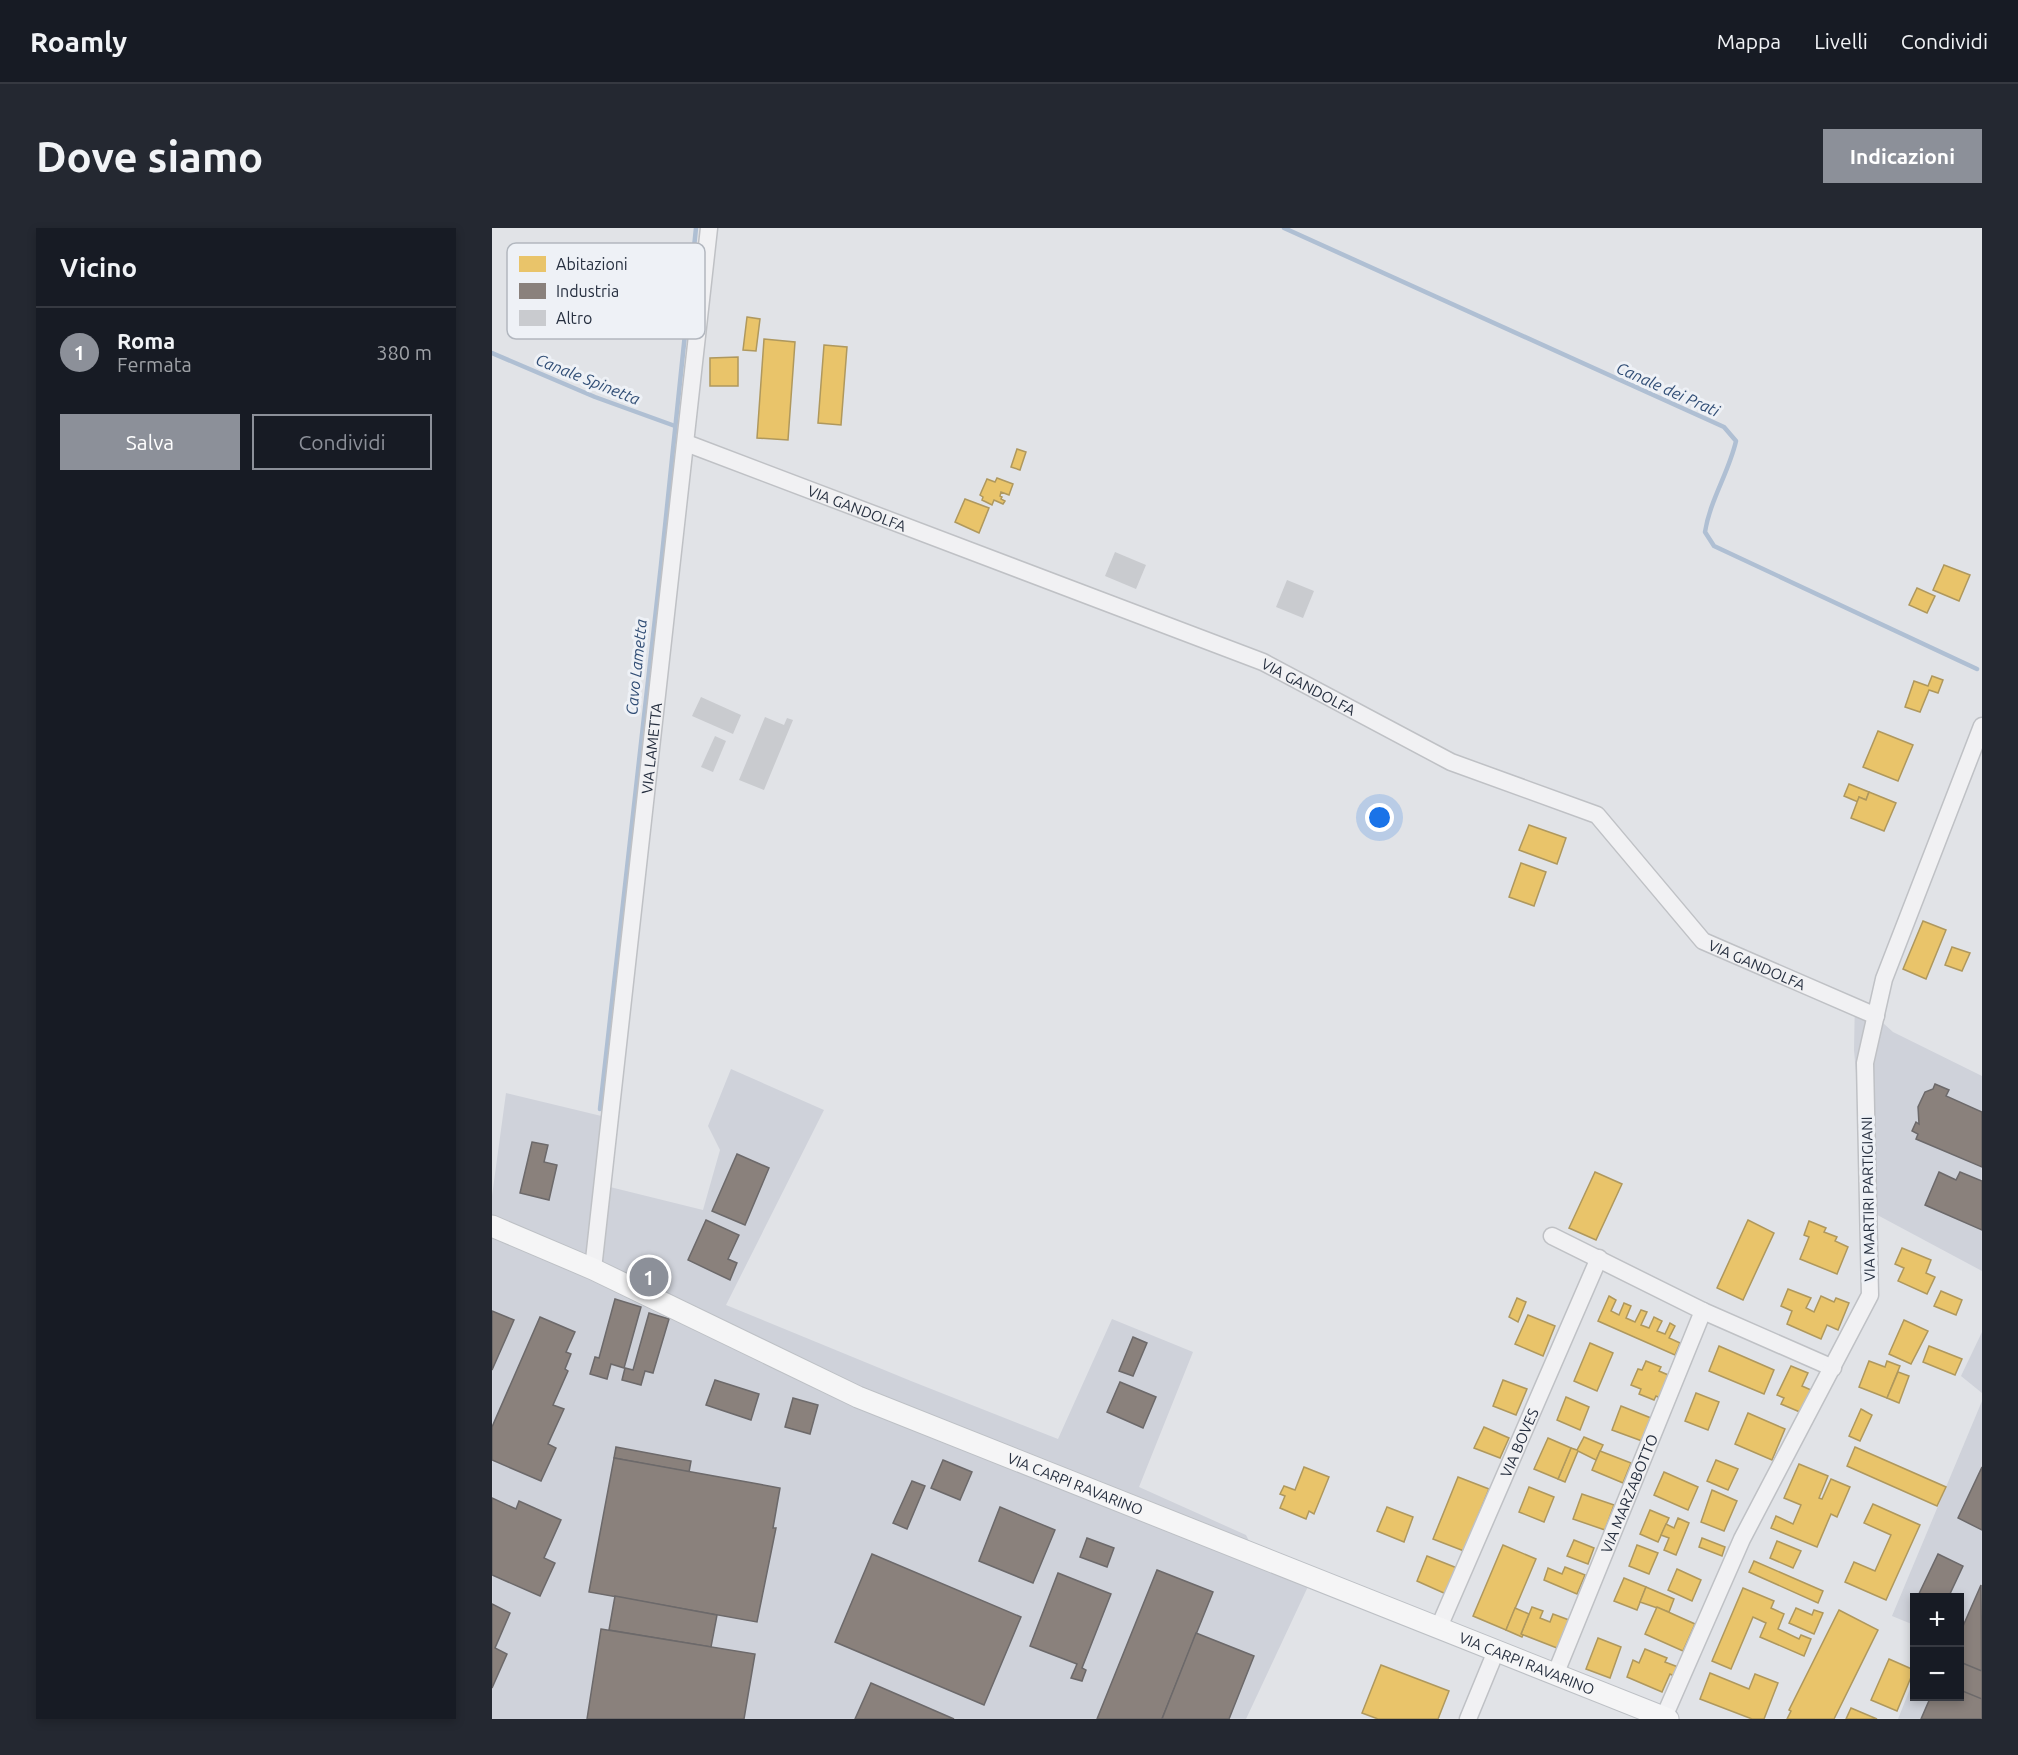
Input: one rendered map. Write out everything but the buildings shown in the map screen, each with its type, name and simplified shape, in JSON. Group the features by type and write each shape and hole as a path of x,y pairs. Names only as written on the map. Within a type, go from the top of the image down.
{"main road":[{"name":"VIA CARPI RAVARINO","path":"492,1226 593,1269 858,1397 1666,1718"}],"street":[{"name":"VIA LAMETTA","path":"705,273 710,228"},
{"name":"VIA LAMETTA","path":"593,1269 698,339"},
{"name":"VIA GANDOLFA","path":"686,443 1263,662 1450,762 1597,815 1703,941 1876,1016"},
{"name":"VIA MARTIRI PARTIGIANI","path":"1666,1718 1742,1539 1870,1295 1865,1063 1884,979 1982,726"},
{"path":"1552,1236 1703,1311 1833,1368"},
{"name":"VIA BOVES","path":"1439,1627 1599,1258"},
{"name":"VIA MARZABOTTO","path":"1555,1675 1703,1311"},
{"path":"1468,1719 1496,1651"}],"shaded area":[{"path":"1855,998 1893,1032 1982,1076 1982,1271 1868,1210 1854,1050"},
{"path":"731,1069 824,1110 726,1305 1058,1439 1112,1319 1193,1352 1139,1487 1246,1535 1258,1559 1312,1578 1246,1719 492,1719 492,1196 506,1093 618,1120 610,1187 703,1210 720,1150 708,1126"},
{"path":"1982,1332 1982,1393 1961,1376"},
{"path":"1982,1401 1982,1719 1898,1719 1910,1689 1910,1701 1964,1701 1964,1593 1910,1593 1910,1623 1892,1616"}],"waterway":[{"name":"Cavo Lametta","path":"694,243 696,228"},
{"name":"Canale dei Prati","path":"1284,228 1724,427 1736,441 1707,520 1705,532 1714,546 1977,669"},
{"name":"Cavo Lametta","path":"600,1109 684,339"},
{"name":"Canale Spinetta","path":"492,353 595,397 675,426"}],"place":[{"name":"Roma","path":"649,1277"}]}
